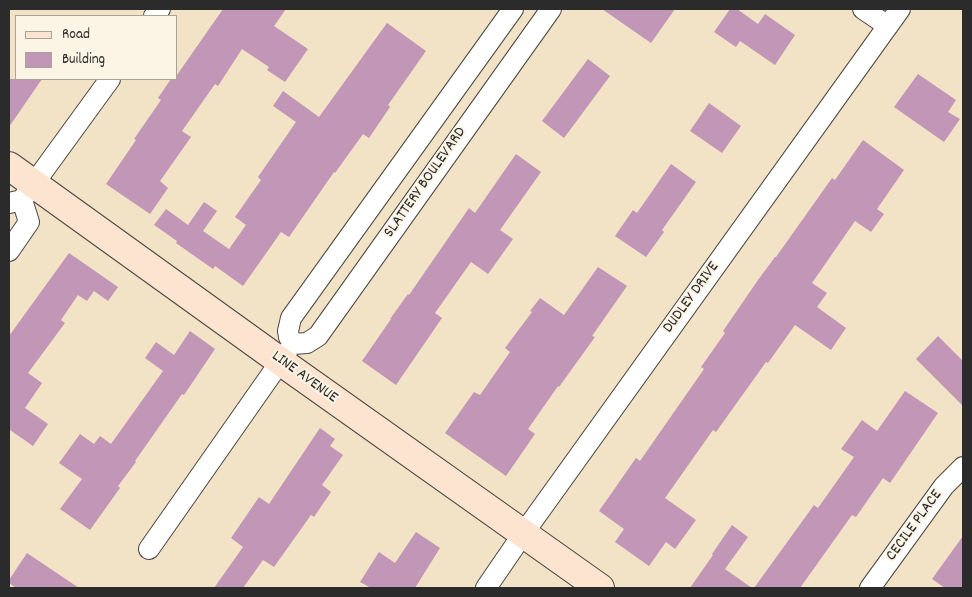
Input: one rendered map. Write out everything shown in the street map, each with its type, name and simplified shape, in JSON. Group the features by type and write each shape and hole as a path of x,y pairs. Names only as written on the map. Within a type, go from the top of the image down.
{"main road":[{"name":"LINE AVENUE","path":"9,166 22,196 287,352 523,534 600,588"}],"street":[{"name":"SLATTERY BOULEVARD","path":"287,352 291,318 513,9"},
{"name":"SLATTERY BOULEVARD","path":"287,352 318,336 551,9"},
{"path":"863,9 888,26"},
{"name":"DUDLEY DRIVE","path":"486,588 900,9"},
{"path":"9,251 29,222 22,196 109,80"},
{"path":"149,549 287,352"},
{"name":"CECILE PLACE","path":"870,588 944,486 963,467"}],"building":[{"path":"223,9 286,9 274,26 308,49 285,82 267,70 269,67 242,49 218,86 215,84 182,131 191,137 160,181 168,188 150,214 106,184 161,100 158,98 170,80 178,80 178,74"},
{"path":"602,9 675,9 651,43"},
{"path":"730,9 737,9 758,24 765,14 795,35 775,65 740,41 736,47 714,32"},
{"path":"387,23 426,51 388,105 390,107 369,138 363,134 289,237 281,232 243,286 215,266 213,269 154,225 166,209 188,225 204,202 217,211 203,231 229,249 246,225 235,217 261,180 258,177 296,122 273,106 283,91 319,117"},
{"path":"588,59 610,76 564,138 542,121"},
{"path":"918,74 956,100 948,112 960,119 944,142 894,107"},
{"path":"9,79 41,80 9,127"},
{"path":"709,103 741,126 722,153 690,131"},
{"path":"863,140 904,170 877,209 884,214 871,232 855,221 812,283 827,293 817,307 846,328 831,350 795,325 716,432 713,430 665,498 696,520 675,549 666,542 649,566 615,542 624,529 599,511 636,458 640,461 704,369 701,367 758,280 832,178 835,180"},
{"path":"516,154 541,172 500,230 513,239 488,274 471,262 435,313 442,318 396,385 362,361 469,208 475,213"},
{"path":"671,164 696,182 662,230 664,232 646,257 615,236 633,210 637,213"},
{"path":"69,253 118,287 108,301 94,291 87,301 78,295 61,320 65,323 28,373 42,383 25,408 48,424 33,446 9,431 9,336"},
{"path":"598,267 627,286 592,336 595,337 528,429 535,434 506,476 445,433 474,392 480,395 510,352 505,348 540,298 564,315"},
{"path":"190,331 215,349 184,395 182,394 135,461 118,486 120,488 90,530 60,509 82,479 59,463 80,434 94,444 100,436 111,444 163,371 145,358 156,342 174,355"},
{"path":"938,336 963,361 963,406 916,359"},
{"path":"905,391 938,413 890,483 883,478 856,517 852,515 800,588 754,588 814,505 818,508 854,457 841,449 862,420 877,431"},
{"path":"320,428 335,439 330,446 343,455 322,485 331,492 314,517 311,515 274,567 263,560 243,588 214,588 243,547 231,538 259,497 269,504"},
{"path":"732,525 748,537 725,569 752,588 690,588 713,555"},
{"path":"416,532 440,548 415,588 371,588 360,582 379,552 395,563"},
{"path":"963,536 963,588 945,588 932,579"},
{"path":"27,553 79,588 16,588 9,583 9,580"}]}
